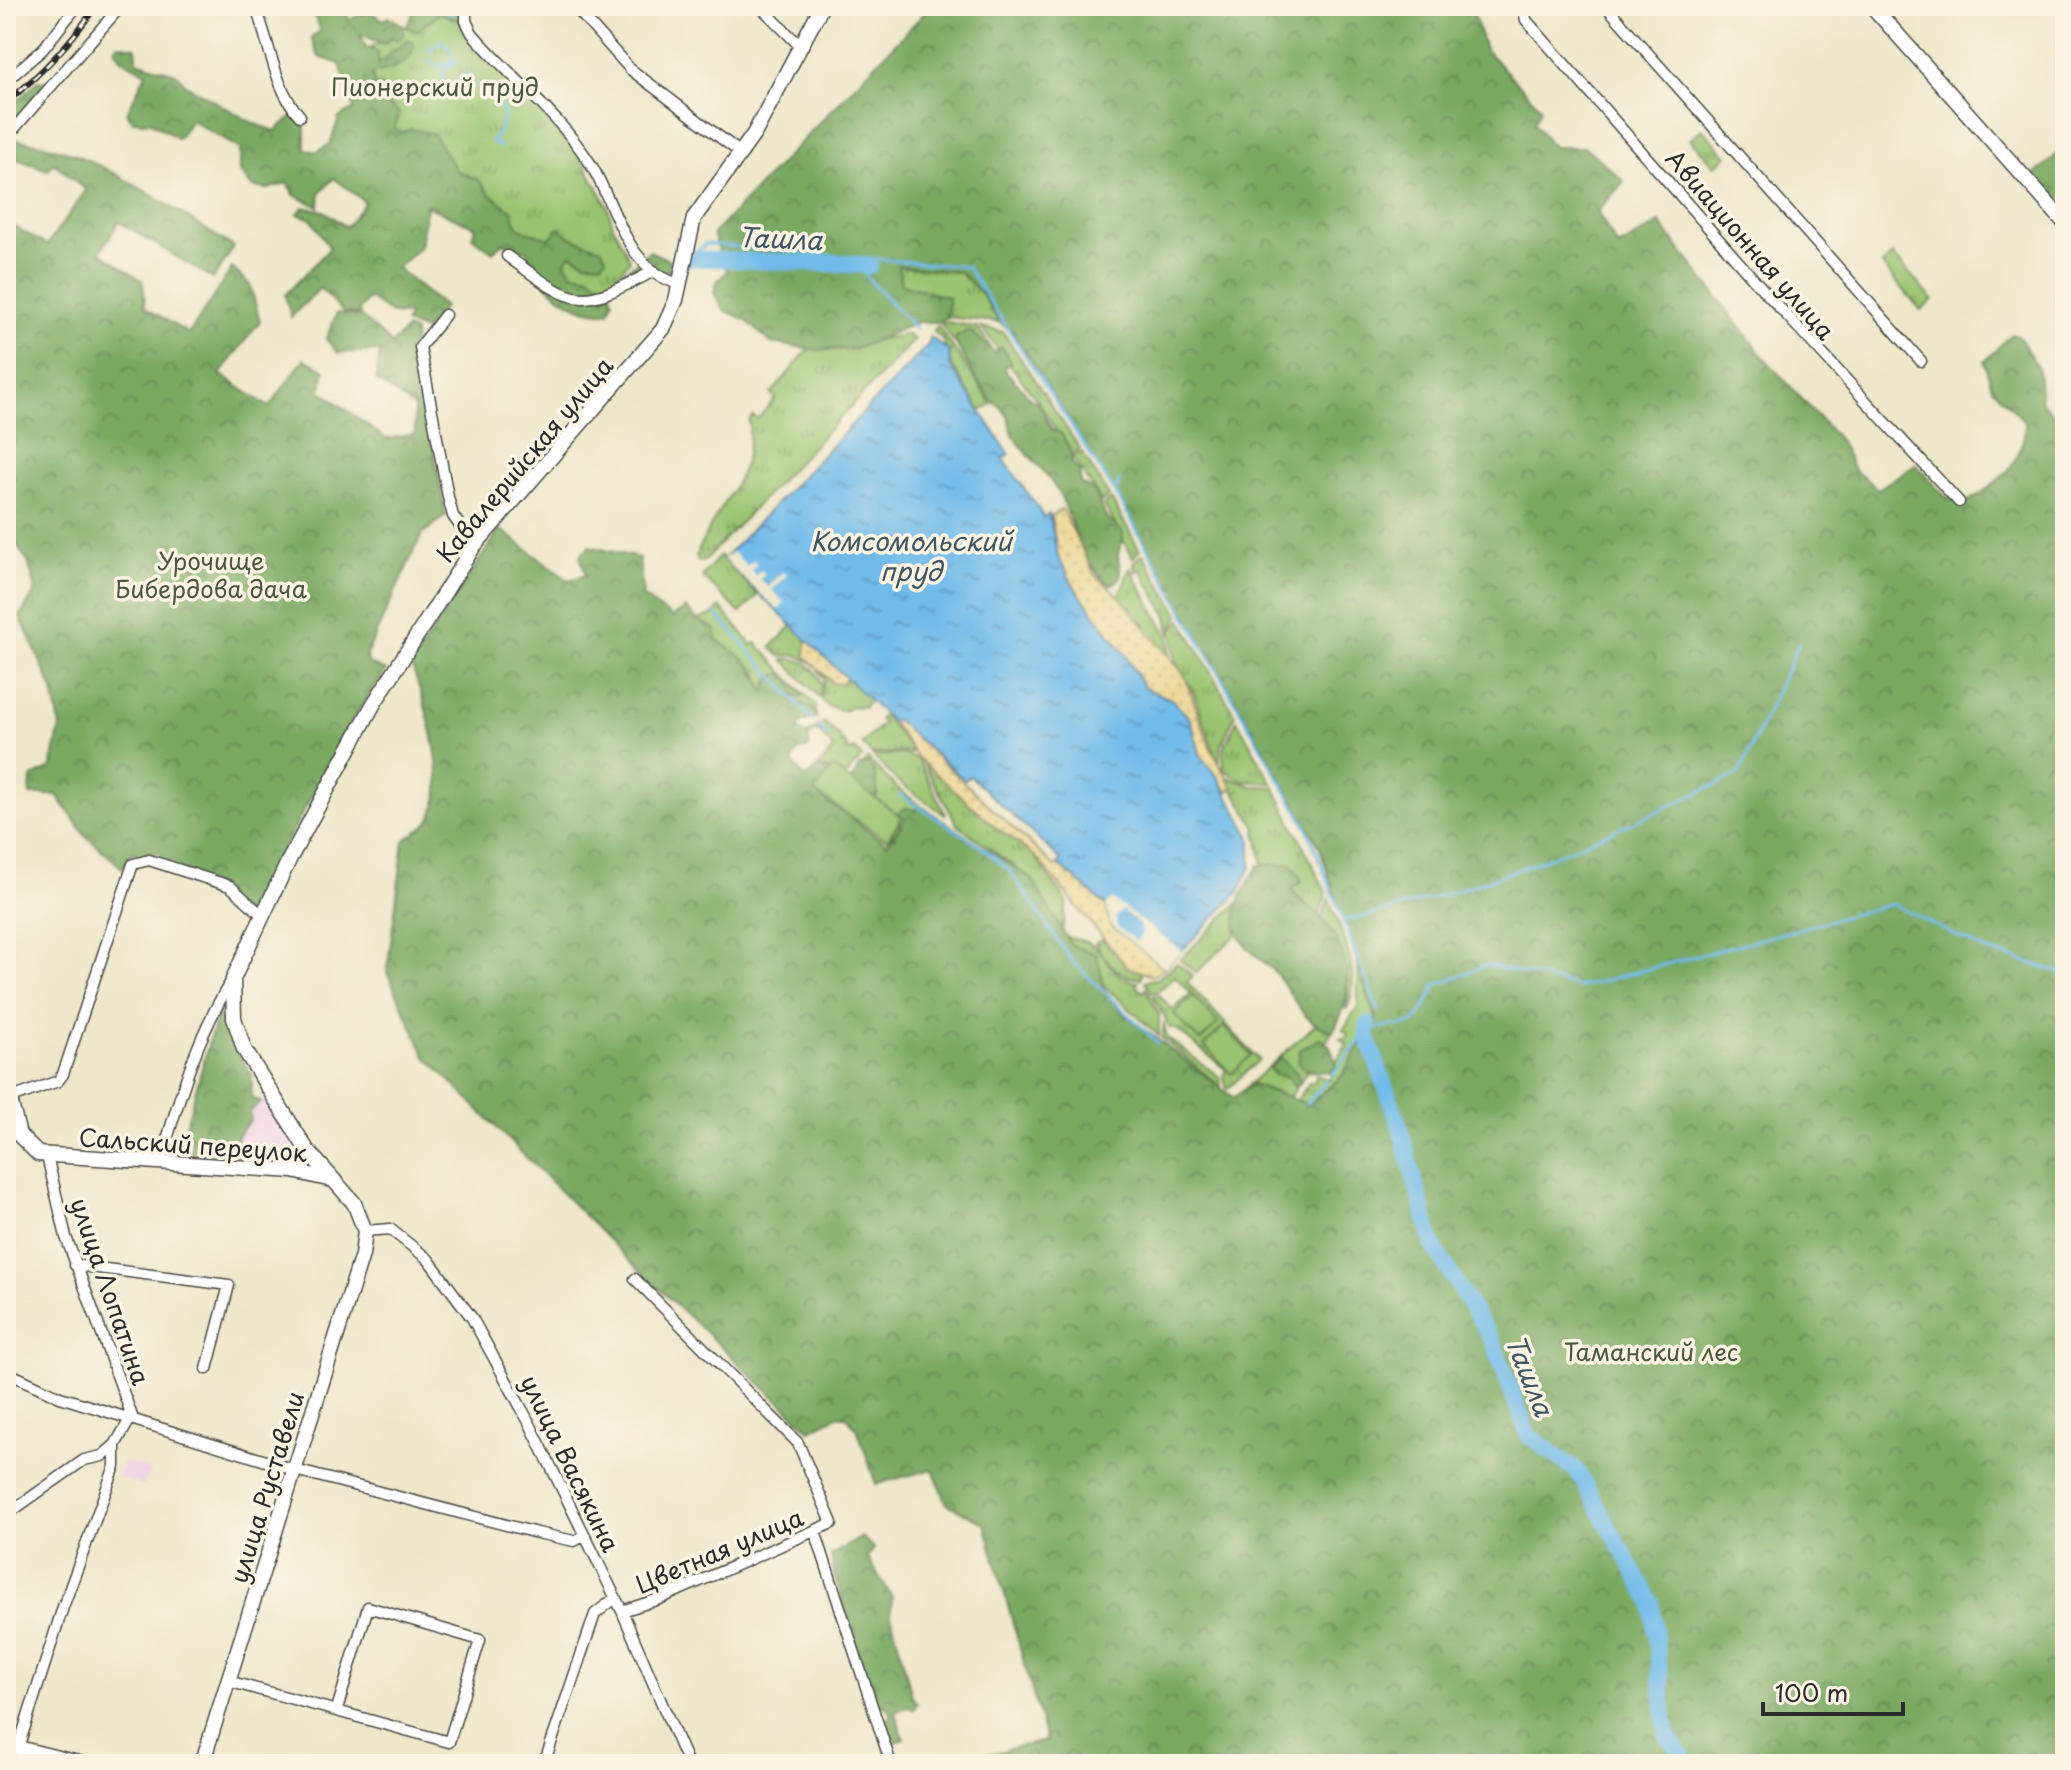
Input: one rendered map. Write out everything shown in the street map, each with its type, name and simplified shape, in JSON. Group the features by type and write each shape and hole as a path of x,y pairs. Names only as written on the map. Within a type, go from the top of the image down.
{"street":[{"path":"6,81 43,49 77,6"},
{"path":"6,138 121,6"},
{"path":"255,6 269,42 284,100 300,116"},
{"path":"466,6 466,21 472,33 557,119 605,188 629,245 654,271 679,284"},
{"path":"574,6 630,69 742,154"},
{"path":"760,6 800,46"},
{"name":"Кавалерийская улица","path":"160,1163 191,1061 208,1019 233,979 262,915 373,705 474,546 653,343 673,311 694,218 742,154 822,6"},
{"name":"Авиационная улица","path":"1523,6 1526,20 1757,283 1959,502"},
{"name":"Авиационная улица","path":"1606,6 1921,361"},
{"path":"1872,6 2065,223"},
{"path":"507,256 580,300 601,298 654,271"},
{"path":"445,315 420,347 453,516 474,546"},
{"path":"47,1156 12,1137 8,1092 58,1081 63,1074 133,864 158,862 230,886 262,915"},
{"path":"233,979 234,1018 244,1049 307,1150 354,1203 364,1226"},
{"name":"Сальский переулок","path":"47,1156 311,1173 336,1183"},
{"name":"улица Лопатина","path":"17,1752 63,1607 115,1466 115,1445 132,1416 75,1265 47,1156"},
{"name":"улица Руставели","path":"202,1764 362,1255 364,1226"},
{"name":"улица Васякина","path":"364,1226 390,1229 428,1259 472,1318 530,1424 622,1611 688,1764"},
{"path":"75,1265 229,1285 207,1369"},
{"name":"Цветная улица","path":"622,1611 659,1599 832,1523 798,1443 635,1279"},
{"path":"6,1372 60,1397 132,1416 295,1470 537,1533 574,1541 584,1536"},
{"path":"6,1515 84,1460 102,1456 115,1445"},
{"path":"815,1531 891,1764"},
{"path":"544,1764 595,1614 614,1599"},
{"path":"228,1681 449,1742 480,1640 368,1607 337,1709"},
{"path":"17,1752 82,1764"}],"shaded area":[{"path":"266,1098 311,1168 238,1163 236,1137 243,1131 248,1112"},
{"path":"123,1461 150,1470 144,1486 118,1477"}],"green space":[{"path":"309,6 343,6 349,20 368,11 384,20 389,17 403,25 403,36 397,40 392,37 384,44 360,34 366,47 378,52 378,64 408,39 414,44 404,62 372,74 374,85 382,85 386,90 381,98 399,113 395,128 399,133 412,129 433,134 457,171 479,180 491,195 513,211 517,225 525,231 549,239 559,228 572,238 601,248 606,257 602,263 586,262 571,254 565,262 572,273 587,275 610,289 613,300 609,312 582,308 558,295 539,275 527,251 502,243 493,252 472,237 476,227 427,206 420,247 397,268 444,307 425,331 405,323 409,315 392,314 369,298 359,310 360,315 344,313 320,288 291,317 285,295 330,248 311,219 298,214 303,207 324,211 346,227 365,202 334,178 320,193 319,207 294,195 287,183 268,189 252,187 240,172 240,149 191,120 178,139 151,122 132,121 127,113 146,73 122,59 114,49 118,44 136,47 137,61 178,74 186,85 253,123 275,131 295,114 305,127 305,149 316,152 330,144 339,118 354,109 340,64 319,57 311,38 321,30"},
{"path":"410,6 468,6 467,17 461,22 441,13 416,31 406,27 413,15"},
{"name":"Пионерский пруд","path":"442,6 459,18 575,146 607,205 613,226 630,260 599,296 387,127 359,54"},
{"name":"Таманский лес","path":"931,6 1471,6 1485,49 1541,108 1534,123 1553,147 1585,147 1624,181 1597,212 1618,247 1660,223 1761,354 1840,441 1854,470 1878,489 1916,464 1946,497 1967,502 1989,488 2008,470 2020,449 2025,422 1992,387 1984,362 2011,334 2019,336 2038,368 2041,402 2056,416 2065,411 2065,1764 949,1764 1046,1740 985,1524 947,1504 933,1469 876,1484 858,1431 846,1416 837,1416 810,1430 640,1271 426,1057 387,972 404,841 430,820 437,800 434,740 411,664 500,529 568,580 586,575 580,556 589,546 639,558 643,597 672,617 686,608 697,620 716,630 716,639 750,666 764,690 771,678 782,673 802,693 802,698 793,696 791,700 812,708 817,717 800,723 798,729 807,735 810,744 807,749 798,750 792,762 805,778 818,767 830,771 829,781 815,789 817,794 887,844 901,826 900,812 906,808 915,811 921,806 1032,879 1071,945 1097,955 1105,990 1123,1013 1234,1098 1253,1084 1309,1105 1342,1076 1376,1019 1319,846 1122,503 1013,333 999,322 982,294 960,272 898,266 901,284 949,298 947,317 940,322 918,322 855,349 818,350 771,343 746,320 724,310 714,293 716,283 727,271 713,234"},
{"path":"38,81 49,82 6,133 6,112"},
{"path":"1702,129 1727,156 1715,166 1690,139"},
{"name":"Урочище Бибердова дача","path":"11,140 39,143 97,165 127,180 234,247 213,279 119,222 100,252 143,281 145,307 189,334 232,268 250,285 260,321 220,374 269,407 304,359 325,370 320,390 386,439 415,434 414,407 376,380 380,351 338,353 326,339 337,313 360,316 392,344 406,329 414,332 446,516 422,534 367,653 368,663 386,671 349,725 248,916 229,911 215,894 159,853 132,853 122,868 84,834 57,795 30,795 31,778 51,768 60,727 53,690 20,616 36,590 28,562 6,528 6,222 47,245 86,190 54,163 48,170 17,159 6,176 6,144"},
{"path":"2063,149 2065,152 2065,214 2032,177"},
{"path":"649,251 669,260 670,271 664,273 652,267 633,274 626,271"},
{"path":"1893,255 1933,300 1921,310 1882,265"},
{"path":"897,266 959,272 982,294 999,322 947,317 949,298 901,284"},
{"path":"946,322 977,327 990,346 954,342 941,324"},
{"path":"938,326 992,404 981,411 952,366 943,340 933,331"},
{"path":"981,327 1003,332 1080,449 1071,455 1041,405"},
{"path":"970,331 994,352 1002,347 1011,362 1004,368 1031,400 1037,401 1052,430 1061,433 1071,451 1072,463 1079,470 1081,484 1094,490 1106,518 1122,531 1118,556 1121,575 1116,582 1110,585 1093,568 1058,492 1015,438 1007,415 990,398 967,364 955,342 957,336"},
{"path":"906,334 914,340 704,561 699,562 696,557 704,538 732,492 745,461 749,421 753,416 758,419 775,399 771,394 810,347 842,347"},
{"path":"1082,452 1109,496 1102,502 1073,457"},
{"path":"1111,499 1140,550 1133,558 1104,505"},
{"path":"1143,554 1179,615 1170,633 1167,616 1141,569 1135,572 1134,563"},
{"path":"720,556 758,595 740,613 702,576"},
{"path":"1130,568 1169,637 1170,657 1142,628 1146,625 1142,620 1138,623 1131,613 1134,610 1131,606 1127,608 1119,596"},
{"path":"720,607 752,645 756,643 816,706 816,715 812,708 790,700 793,696 768,689 764,691 756,671 716,639 715,629 697,620 713,615"},
{"path":"1181,619 1235,715 1220,748 1219,766 1194,693 1176,663 1172,632"},
{"path":"793,625 806,638 808,661 797,655 780,656 771,647"},
{"path":"783,659 796,660 812,669 822,686 819,697"},
{"path":"818,670 833,683 841,684 849,677 871,699 864,707 851,706 845,711 827,706 821,699 824,679"},
{"path":"883,715 913,752 871,754 862,744 883,723 879,719"},
{"path":"1237,720 1272,783 1244,781 1224,770 1223,750"},
{"path":"824,722 840,737 841,744 844,741 849,751 855,749 862,757 845,777 833,769 818,767 834,749 818,730 810,736 808,733"},
{"path":"904,754 918,759 946,815 898,782 873,756"},
{"path":"868,759 921,806 903,817 898,832 887,844 901,817 850,781"},
{"path":"922,761 996,828 1032,853 1067,902 1062,932 1014,866 957,824"},
{"path":"868,763 875,774 878,795 873,797 855,790 852,781 859,766"},
{"path":"833,768 902,817 887,840 814,792"},
{"path":"1225,776 1252,786 1274,787 1327,894 1318,916 1290,889 1298,885 1291,864 1263,865 1255,825"},
{"path":"1291,864 1302,881 1291,890 1323,920 1344,960 1347,974 1345,1002 1333,1031 1322,1028 1306,1016 1278,976 1243,942 1237,929 1239,903 1259,865"},
{"path":"1329,899 1352,969 1353,984 1346,1010 1344,961 1321,918"},
{"path":"1238,902 1236,935 1196,973 1180,960"},
{"path":"1066,937 1092,945 1117,973 1138,982 1136,986 1143,992 1146,989 1159,1014 1159,1036 1096,978"},
{"path":"1103,939 1127,967 1141,971 1141,978 1126,976 1108,962 1095,943"},
{"path":"1177,963 1193,976 1187,982 1259,1060 1227,1089 1223,1075 1226,1070 1175,1028 1170,1028 1153,996 1159,995 1173,1010 1191,993 1175,976 1157,992 1151,993 1145,981 1157,979"},
{"path":"1358,967 1376,1019 1342,1076 1309,1106 1297,1100 1310,1082 1314,1083 1316,1075 1328,1080 1332,1076 1320,1067 1330,1070 1347,1044 1339,1038 1345,1039 1348,1034 1343,1030 1358,1006"},
{"path":"1193,996 1218,1023 1200,1041 1174,1014"},
{"path":"222,1011 237,1051 252,1076 252,1098 261,1102 249,1112 251,1119 236,1137 238,1158 201,1159 191,1155 191,1137 184,1132 217,1014"},
{"path":"1164,1023 1167,1038 1220,1077 1221,1087 1162,1038"},
{"path":"1316,1024 1333,1031 1288,1098 1234,1098"},
{"path":"1224,1026 1251,1055 1231,1074 1204,1045"},
{"path":"1320,1039 1330,1046 1337,1066 1330,1072 1308,1071 1298,1063 1300,1050"},
{"path":"1281,1058 1296,1072 1301,1082 1295,1087 1288,1077 1274,1075 1269,1068"},
{"path":"862,1537 874,1549 867,1557 892,1597 891,1615 912,1696 917,1703 913,1710 908,1706 895,1712 904,1739 888,1745 881,1725 892,1715 887,1707 875,1705 833,1571 831,1555"}],"sand":[{"path":"1062,509 1094,574 1119,596 1184,674 1210,747 1233,788 1228,792 1201,757 1190,719 1171,699 1144,688 1124,653 1075,588 1058,557 1051,516"},
{"path":"807,637 847,678 841,684 833,683 805,656"},
{"path":"896,719 1055,867 1058,864 1106,906 1111,926 1165,968 1152,976 1127,967 1036,857 997,828 917,757 892,722"}],"water":[{"name":"Комсомольский пруд","path":"930,337 949,351 950,366 1009,454 1003,458 1044,517 1049,514 1058,557 1075,588 1124,653 1144,688 1171,699 1190,719 1201,757 1218,777 1251,838 1251,867 1238,893 1165,968 1111,926 1106,905 1058,864 1061,860 970,776 965,780 896,720 892,722 723,559 929,344"}],"pier":[{"path":"733,552 747,566 754,560 757,564 751,570 756,575 761,570 765,574 760,579 768,587 783,572 787,575 772,590 785,603 778,610 723,559"},
{"path":"1112,899 1182,951 1165,968 1111,926 1106,906","holes":["1122,910 1139,924 1142,934 1136,941 1117,927 1115,918"]}],"waterway":[{"path":"428,51 440,42 449,47 452,56"},
{"path":"429,60 434,65 445,65"},
{"path":"447,64 451,60 456,62 449,67"},
{"path":"444,82 442,74 447,68"},
{"path":"460,79 469,73"},
{"path":"454,85 459,81"},
{"path":"479,82 480,92"},
{"path":"481,93 496,99 504,115"},
{"path":"500,130 504,117"},
{"path":"499,132 491,141 501,147"},
{"path":"693,254 706,244 967,267 1118,497 1307,828 1379,1012"},
{"name":"Ташла","path":"688,258 870,266"},
{"name":"Ташла","path":"855,265 859,269"},
{"path":"866,276 916,329"},
{"path":"1115,493 1119,482"},
{"path":"715,613 811,718"},
{"path":"1343,921 1395,909 1496,878 1594,839 1739,774 1799,643"},
{"path":"819,726 829,737"},
{"path":"900,795 979,845 1010,871 1072,961 1158,1043"},
{"path":"1367,1030 1410,1024 1421,1014 1436,985 1487,965 1580,987 1892,904 1985,950 2065,973"},
{"name":"Ташла","path":"1368,1024 1367,1036 1400,1127 1433,1245 1493,1342 1528,1435 1578,1472 1652,1603 1667,1736 1689,1764"},
{"path":"1332,1075 1367,1032"},
{"path":"1307,1103 1327,1081"}],"railway":[{"path":"6,103 55,58 96,6"}]}
